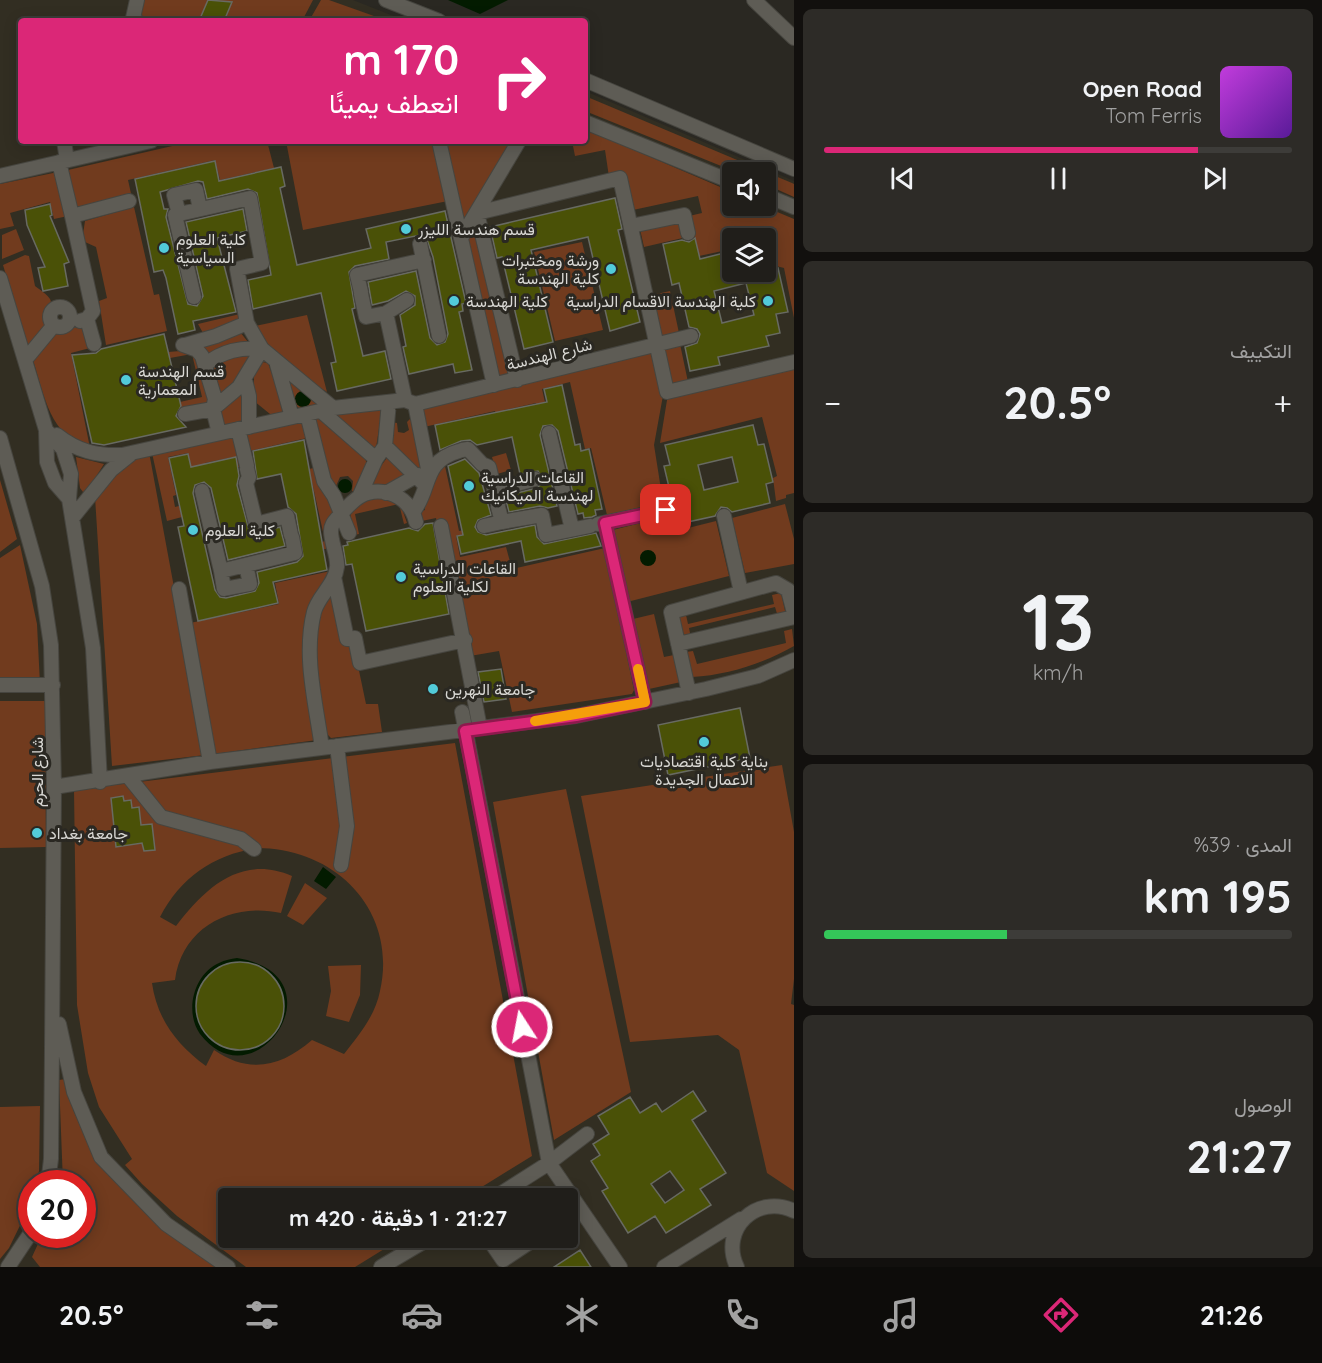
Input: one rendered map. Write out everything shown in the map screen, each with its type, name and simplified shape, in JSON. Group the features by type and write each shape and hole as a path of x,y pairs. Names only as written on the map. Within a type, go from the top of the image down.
{"street":[{"path":"133,18 137,0"},
{"path":"386,0 431,18"},
{"path":"754,0 794,38"},
{"path":"588,81 794,168"},
{"path":"588,123 722,178"},
{"path":"25,360 60,324 87,319 93,311 72,216 63,161 64,144"},
{"path":"0,176 138,144"},
{"path":"441,144 495,385"},
{"path":"461,238 517,144"},
{"path":"477,213 620,178 667,392 794,362"},
{"path":"179,214 174,195 196,190 200,209"},
{"path":"195,297 175,215 250,198 262,263 237,269 247,323 262,349 327,409 376,459"},
{"path":"776,200 794,207"},
{"path":"72,216 129,201"},
{"path":"477,213 518,380"},
{"path":"631,226 684,215 688,233"},
{"path":"420,244 440,336"},
{"path":"424,260 357,275 366,317 386,313 408,300 431,294"},
{"path":"0,278 45,426 45,452 50,473 69,499"},
{"path":"322,748 309,636 314,608 334,577 337,566 331,528 349,503 360,495 374,492 400,498 414,517 420,502 424,477 410,402 386,313"},
{"path":"87,319 94,344"},
{"path":"219,433 213,409 215,399 206,364 197,350 183,345 216,336 247,323"},
{"name":"شارع الهندسة","path":"45,426 66,442 86,452 107,455 136,451 327,409 410,402 495,385 691,336"},
{"path":"206,364 226,352 238,349 262,349"},
{"path":"185,414 213,409 245,380 262,349"},
{"path":"276,361 292,417"},
{"path":"220,571 296,553 287,516 256,524 246,483 249,477 244,428 249,396 245,380"},
{"path":"360,495 376,459 385,446 389,402"},
{"path":"307,414 324,481 349,533"},
{"path":"45,426 63,449 68,461 71,480 69,499 93,648 100,782"},
{"path":"549,433 572,529"},
{"name":"شارع الحرم","path":"0,438 42,586 51,645 54,787 50,1170"},
{"path":"385,446 424,477"},
{"path":"386,493 424,477 442,459 468,449 482,464 489,467 502,522"},
{"path":"73,516 111,470 136,451"},
{"path":"497,500 537,479 559,473"},
{"path":"202,491 224,589 250,584 246,565"},
{"path":"484,526 542,514 546,535 666,510"},
{"path":"724,516 741,592"},
{"path":"596,525 645,702"},
{"path":"441,526 465,640 480,728"},
{"path":"334,577 347,639 355,638 360,663 465,640"},
{"path":"678,644 794,615 788,590 776,583 670,612 689,693"},
{"path":"179,590 210,762"},
{"path":"54,787 100,782 210,762 576,716 758,676 794,660"},
{"path":"0,685 53,685"},
{"path":"462,712 549,1163 620,1267"},
{"path":"337,746 347,826 341,865"},
{"path":"128,776 161,817 241,839 254,849"},
{"path":"52,986 63,1048 74,1092 101,1157 166,1224 228,1267"},
{"path":"510,1188 549,1163 586,1134"},
{"path":"664,1267 758,1208 771,1206 794,1212"},
{"path":"737,1266 732,1252 733,1239 746,1215"},
{"path":"8,1267 21,1248"},
{"path":"381,1267 413,1248"},
{"path":"495,1248 503,1260 521,1248"}],"shaded area":[{"name":"جامعة النهرين","path":"0,0 353,0 398,18 18,18 18,144 588,144 588,92 750,162 722,162 722,216 776,216 776,173 794,181 794,1267 0,1267"},
{"path":"130,0 313,0 304,18 127,18"},
{"path":"321,0 329,0 380,18 311,18"},
{"path":"448,0 508,0 480,14"},
{"path":"588,97 742,162 722,162 722,166 588,112"},
{"path":"588,130 722,188 722,216 776,216 776,211 794,219 794,318 784,268 776,266 776,228 722,228 722,251 699,256 689,216 702,213 698,196 633,210 609,177 605,150 575,156 573,144 588,144"},
{"path":"181,144 268,144 274,168 220,180 215,160 128,180 132,198 77,210 68,170"},
{"path":"287,144 435,144 448,201 303,230"},
{"path":"443,144 514,144 462,230"},
{"path":"58,172 68,216 54,219 50,202 10,213 14,226 0,229 0,184"},
{"path":"776,176 794,184 794,197 776,189"},
{"path":"134,207 154,295 159,294 167,331 106,345 99,301 107,298 96,247 85,242 83,234 85,221"},
{"path":"683,219 687,237 644,247 640,229"},
{"path":"474,225 509,376 497,379 464,239"},
{"path":"16,229 24,250 2,259 2,235"},
{"path":"582,242 603,330 555,341 534,252"},
{"path":"25,255 29,256 35,286 49,297 51,304 46,324 32,348 28,348 3,265"},
{"path":"670,291 679,333 660,337 652,295"},
{"path":"240,314 243,321 203,333 198,324"},
{"path":"307,315 327,392 289,369 251,327"},
{"path":"84,323 90,348 71,353 90,448 66,435 57,425 45,400 33,360 52,330"},
{"path":"240,332 248,342 209,359 201,344"},
{"path":"680,344 688,382 670,386 662,348"},
{"path":"193,350 211,400 196,408 185,409 181,408 180,402 202,397 192,354 170,358 168,352"},
{"path":"655,352 664,390 654,445 663,502 607,515 591,448 585,449 570,382 542,389 546,407 538,409 536,403 504,410 505,416 497,418 495,411 424,427 419,405"},
{"path":"253,353 236,385 220,394 211,370 215,361"},
{"path":"262,362 268,363 285,410 280,414 270,414 254,401 254,371"},
{"path":"794,367 794,493 786,495 786,498 776,501 773,478 777,476 762,417 660,443 668,394"},
{"path":"292,382 323,403 300,409 294,404 289,385"},
{"path":"242,391 246,422 225,426 221,418 220,407"},
{"path":"303,391 309,393 311,399 309,405 303,407 297,405 295,399 297,393"},
{"path":"337,409 382,409 376,448 373,449 333,415"},
{"path":"306,417 333,510 329,548 321,550 319,543 325,541 312,482 306,483 303,470 314,468 307,438 245,452 244,460 238,462 239,467 236,467 233,457 205,463 207,473 193,473 188,453 168,457 176,495 173,496 175,507 179,506 182,517 167,521 152,453"},
{"path":"319,417 355,446 366,460 369,468 356,493 352,491 353,481 348,476 340,477 336,486 331,487 314,418"},
{"path":"411,418 415,423 423,477 388,440 391,422 397,423 398,432 404,433 409,430 407,422"},
{"path":"149,452 205,755 112,766 95,497 124,464"},
{"path":"506,453 511,470 497,474 492,457"},
{"path":"389,455 412,472 373,490 370,481"},
{"path":"76,457 104,464 87,491 83,492 80,488"},
{"path":"445,466 459,531 465,530 465,534 456,536 460,557 506,547 512,569 605,548 634,690 632,694 512,712 499,651 470,656 456,614 436,518 417,522 415,513 425,510 430,485"},
{"path":"345,479 350,481 352,486 350,491 345,493 340,491 338,486 340,481"},
{"path":"0,480 17,539 0,552"},
{"path":"379,498 400,503 407,523 404,524 399,504 355,514 359,534 354,535 350,512 366,501"},
{"path":"785,504 794,539 794,564 745,573 732,518"},
{"path":"676,514 680,530 716,521 729,576 627,602 609,531"},
{"path":"20,545 37,624 40,684 0,683 0,558"},
{"path":"648,550 656,558 648,566 640,558"},
{"path":"331,571 306,628 317,740 214,754 190,623 279,604 275,583"},
{"path":"329,593 335,597 353,642 366,704 378,704 382,732 331,738 327,734 314,661 314,641 315,622 320,606"},
{"path":"781,593 786,615 778,617 775,607 689,628 691,638 683,640 677,617 686,615 688,624 774,604 772,595"},
{"path":"654,614 664,657 674,655 681,682 649,689 633,619"},
{"path":"792,629 794,646 782,652 732,671 692,677 686,652 693,651 697,664 786,643 784,631"},
{"path":"0,701 45,701 46,847 0,848"},
{"path":"455,743 532,1156 480,1188 218,1188 218,1246 177,1216 125,1165 132,1159 99,1107 88,1073 77,1005 74,790","holes":["257,848 286,851 312,859 335,872 355,890 370,911 379,935 383,962 380,991 366,1025 344,1054 312,1040 289,1056 265,1064 240,1063 214,1050 206,1066 186,1049 170,1030 158,1008 152,983 175,980 180,961 188,946 212,923 228,915 245,911 281,913 292,876 274,870 256,869 241,872 226,878 212,888 199,899 176,926 160,917 168,903 188,879 226,856"]},
{"path":"782,765 794,832 794,979 791,1004 794,1005 794,1191 767,1173 739,1050 718,1035 630,1042 581,796"},
{"path":"566,789 631,1092 554,1140 493,802"},
{"path":"323,867 336,877 326,889 314,881"},
{"path":"305,883 327,898 303,925 287,916"},
{"path":"237,958 268,969 284,987 287,1009 279,1029 264,1046 244,1055 222,1052 200,1034 195,1025 192,1004 203,975 219,963","holes":["238,972 261,981 266,987 270,993 273,1008 265,1027 257,1035 241,1040 227,1037 216,1029 209,1018 207,1005 210,991 221,980"]},
{"path":"361,965 360,995 349,1022 326,1016 331,991 328,966"},
{"path":"65,1079 74,1112 102,1165 217,1267 40,1267 32,1257 36,1248 96,1248 96,1170 62,1170 59,1080"},
{"path":"40,1106 39,1170 18,1170 18,1230 9,1248 0,1259 0,1107"},
{"path":"220,1248 386,1248 355,1267 246,1267"}],"building":[{"path":"208,0 232,2 225,18 200,18"},
{"path":"215,161 219,181 281,167 285,186 280,188 297,265 371,248 366,229 445,211 466,303 462,304 463,311 459,312 472,370 455,373 453,364 409,374 403,347 406,346 400,315 415,305 415,296 406,291 388,301 372,305 368,282 416,271 430,338 437,345 445,342 448,334 433,257 425,234 386,242 389,259 355,266 349,272 355,308 352,309 363,356 385,351 391,379 337,391 331,363 336,362 321,293 253,309 248,280 271,275 257,193 248,189 207,199 203,182 198,181 160,192 164,209 168,209 166,217 188,304 197,306 203,296 186,222 243,209 247,231 217,238 236,312 193,321 195,330 178,334 163,270 154,272 135,179"},
{"name":"ورشة ومختبرات كلية الهندسة","path":"615,198 622,229 618,230 640,322 610,331 588,237 531,250 553,342 524,349 502,257 497,258 490,227"},
{"path":"50,204 52,215 50,216 69,262 64,264 68,286 43,291 38,268 45,267 27,225 25,210"},
{"name":"كلية الهندسة الاقسام الدراسية","path":"695,238 700,259 722,254 722,282 776,282 776,269 778,268 788,312 776,314 780,333 766,336 769,346 718,357 720,365 690,371 685,347 697,343 700,334 697,329 689,327 679,283 672,285 663,244 682,240 689,242","holes":["746,283 754,315 722,323 714,291"]},
{"name":"قسم الهندسة المعمارية","path":"164,334 181,406 176,416 186,427 104,445 92,443 72,355 96,353 101,349"},
{"path":"562,385 575,445 580,444 581,451 589,449 602,509 595,510 596,515 584,518 583,513 578,514 558,431 552,425 543,426 540,435 557,506 548,508 540,506 509,512 505,496 537,488 544,481 538,471 520,474 512,437 477,445 470,440 461,441 440,450 435,425 547,402 544,389"},
{"path":"753,425 758,445 764,444 773,482 766,484 770,503 732,512 721,507 715,516 683,523 679,502 673,504 664,466 670,465 665,445","holes":["732,457 738,482 704,490 698,465"]},
{"name":"كلية العلوم","path":"304,440 327,570 273,582 278,603 198,621 178,527 184,526 169,458 188,454 191,467 236,457 239,476 237,485 249,530 258,533 280,527 285,546 228,560 211,488 204,482 195,485 193,493 215,590 220,597 226,598 255,591 259,583 257,572 297,562 303,556 296,514 288,507 281,474 257,479 253,451"},
{"path":"465,459 479,473 491,515 478,520 475,527 478,532 486,535 535,525 537,537 544,544 596,533 601,546 525,562 521,541 461,554 457,536 463,535 448,466"},
{"name":"القاعات الدراسية لكلية العلوم","path":"433,523 449,614 366,631 352,564 346,565 343,546 348,545 347,542 409,528 418,531 425,524"},
{"path":"501,669 506,699 484,702 478,672"},
{"name":"بناية كلية اقتصاديات الاعمال الجديدة","path":"740,708 750,758 668,775 658,725"},
{"path":"123,796 124,801 131,800 132,808 139,807 141,825 152,824 155,850 144,851 142,843 116,847 111,798"},
{"path":"231,962 249,962 265,969 277,981 284,997 284,1015 277,1031 265,1043 249,1050 231,1050 215,1043 203,1031 196,1015 196,997 203,981 215,969"},
{"path":"693,1091 706,1111 692,1120 726,1173 700,1189 711,1205 666,1233 655,1216 628,1233 602,1191 608,1188 591,1161 600,1155 593,1144 609,1134 598,1116 630,1097 640,1113 656,1103 662,1112","holes":["670,1171 684,1190 665,1203 651,1184"]},
{"path":"580,1250 591,1267 554,1267"}],"slow traffic":[{"path":"535,721 576,716 645,702 638,669"}],"place":[{"name":"قسم هندسة الليزر","path":"406,229"},
{"name":"كلية العلوم السياسية","path":"164,248"},
{"name":"ورشة ومختبرات كلية الهندسة","path":"611,269"},
{"name":"كلية الهندسة","path":"454,301"},
{"name":"كلية الهندسة الاقسام الدراسية","path":"768,301"},
{"name":"قسم الهندسة المعمارية","path":"126,380"},
{"name":"القاعات الدراسية لهندسة الميكانيك","path":"469,486"},
{"name":"كلية العلوم","path":"193,530"},
{"name":"القاعات الدراسية لكلية العلوم","path":"401,577"},
{"name":"جامعة النهرين","path":"433,689"},
{"name":"بناية كلية اقتصاديات الاعمال الجديدة","path":"704,742"},
{"name":"جامعة بغداد","path":"37,833"}],"route":[{"path":"522,1027 465,731 576,716 645,702 605,523 666,510"}]}
